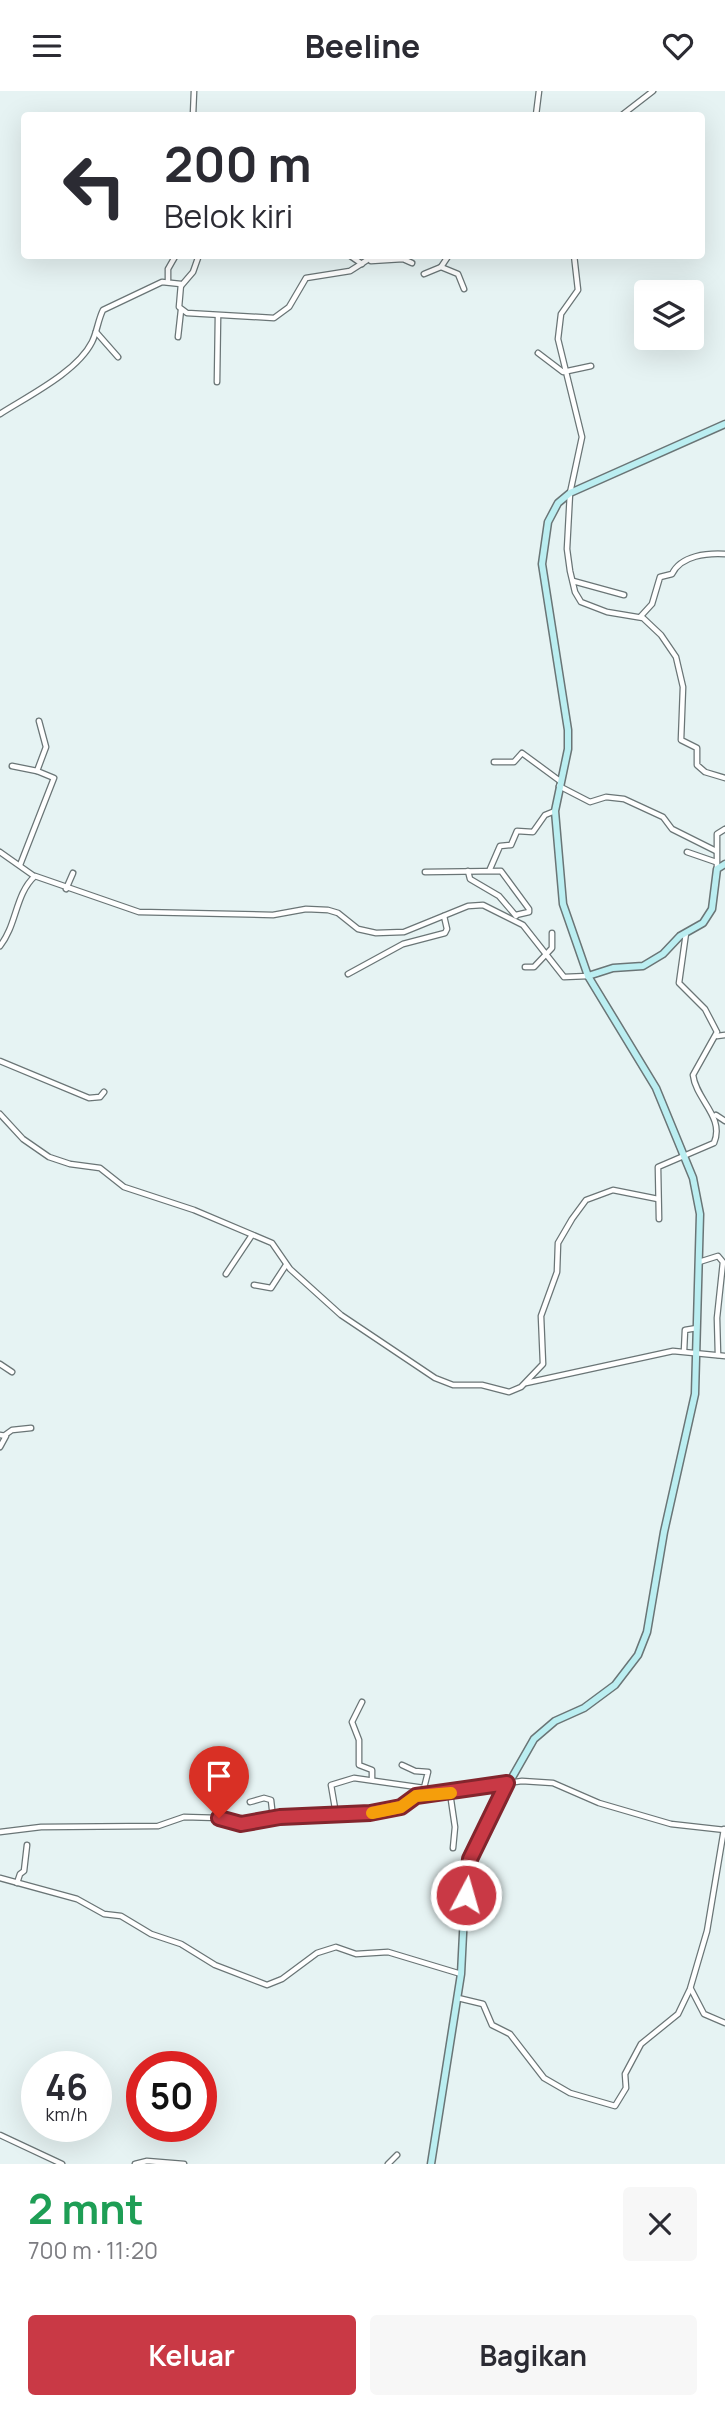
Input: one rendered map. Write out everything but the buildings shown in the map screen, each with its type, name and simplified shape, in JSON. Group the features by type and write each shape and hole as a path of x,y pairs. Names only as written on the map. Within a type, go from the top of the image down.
{"main road":[{"path":"431,2164 443,2105 461,1974 466,1874 476,1844 507,1783 534,1739 545,1729 607,1692 638,1655 647,1632 664,1532 692,1411 697,1351 699,1210 685,1156 651,1078 588,976 563,904 555,811 569,746 563,685 542,564 548,522 558,503 570,493 725,423"},
{"path":"588,976 613,968 643,966 663,954 686,932 709,916 716,865 725,864"}],"street":[{"path":"193,112 194,91"},
{"path":"536,112 539,91"},
{"path":"626,112 653,91"},
{"path":"168,280 174,259"},
{"path":"178,337 181,286 193,272 197,259"},
{"path":"358,259 364,262 386,259"},
{"path":"181,310 218,316 274,318 289,307 306,278 350,271 369,259"},
{"path":"404,259 412,263"},
{"path":"424,274 441,267 446,259"},
{"path":"574,259 578,290 561,314 558,339 582,437 570,493 567,549 573,581 578,598 586,604 607,612 640,617 661,635 679,664 684,690 679,726 682,742 697,748 697,765 701,769 725,778"},
{"path":"441,267 458,274 464,289"},
{"path":"0,414 60,376 90,346 107,307 168,280 181,286"},
{"path":"217,382 218,316"},
{"path":"95,331 118,357"},
{"path":"538,353 551,365 567,372 590,366"},
{"path":"640,617 650,609 660,577 672,573 677,565 704,553 725,554"},
{"path":"573,581 624,595"},
{"path":"37,771 46,745 39,721"},
{"path":"494,762 514,762 522,753 559,784 590,802 606,797 622,799 663,817 673,829 716,851"},
{"path":"12,766 54,778 20,865"},
{"path":"490,870 501,846 512,844 518,830 533,832 545,815 555,811"},
{"path":"687,852 716,865 718,833 725,829"},
{"path":"0,852 34,876 66,889 153,915 273,915 306,909 328,910 338,913 358,929 376,933 404,932 477,904 515,918 529,912 528,906 501,870 425,872"},
{"path":"468,871 470,879 499,896 564,977 588,976"},
{"path":"66,889 73,873"},
{"path":"0,946 11,933 21,898 34,876"},
{"path":"348,974 403,944 444,933 447,929 444,916"},
{"path":"686,932 679,981 705,1009 716,1036"},
{"path":"525,967 534,967 547,954 553,946 552,933"},
{"path":"716,1036 725,1035"},
{"path":"716,1036 693,1074 698,1093 715,1115 725,1121"},
{"path":"0,1061 89,1098 100,1097 104,1092"},
{"path":"0,1114 23,1139 49,1157 70,1164 100,1168 124,1187 194,1210 273,1244 286,1265 341,1315 435,1378 453,1385 482,1385 507,1391 516,1390 526,1383 544,1361 541,1316 557,1272 559,1240 572,1219 586,1201 613,1190 658,1199"},
{"path":"659,1219 658,1167 715,1142 715,1115"},
{"path":"226,1274 252,1235"},
{"path":"699,1262 719,1256 723,1262 718,1355"},
{"path":"254,1285 271,1289 286,1265"},
{"path":"684,1351 685,1330 697,1328"},
{"path":"717,1336 725,1337"},
{"path":"526,1383 611,1362 684,1351 725,1356"},
{"path":"0,1364 12,1372"},
{"path":"0,1447 3,1435 12,1430 31,1428"},
{"path":"362,1702 352,1722 360,1742 359,1765 371,1769 372,1780"},
{"path":"403,1769 428,1772 424,1788 427,1795"},
{"path":"336,1814 332,1784 352,1778 424,1788"},
{"path":"0,1832 41,1827 160,1826 184,1817 219,1818 240,1824 273,1818 389,1810 403,1807 416,1796 507,1783 552,1783 599,1803 671,1824 724,1830 707,1931 690,1989 680,2012 641,2044 625,2074 626,2088 614,2106 583,2095 570,2094 544,2078 511,2035 492,2025 483,2004 458,1998"},
{"path":"450,1793 454,1814 453,1847"},
{"path":"250,1801 264,1798 271,1800 273,1818"},
{"path":"17,1883 24,1871 27,1845"},
{"path":"0,1878 77,1899 103,1914 121,1916 151,1934 181,1944 215,1965 267,1985 282,1979 317,1952 337,1947 356,1954 388,1952 461,1974"},
{"path":"690,1989 704,2014 725,2023"},
{"path":"0,2135 62,2164"},
{"path":"388,2164 397,2155"},
{"path":"135,2164 147,2161 184,2164"}],"slow traffic":[{"path":"372,1813 401,1807 416,1796 451,1793"}],"route":[{"path":"219,1818 241,1824 280,1817 370,1813 401,1807 416,1796 507,1783 470,1859 466,1874 466,1895"}]}
